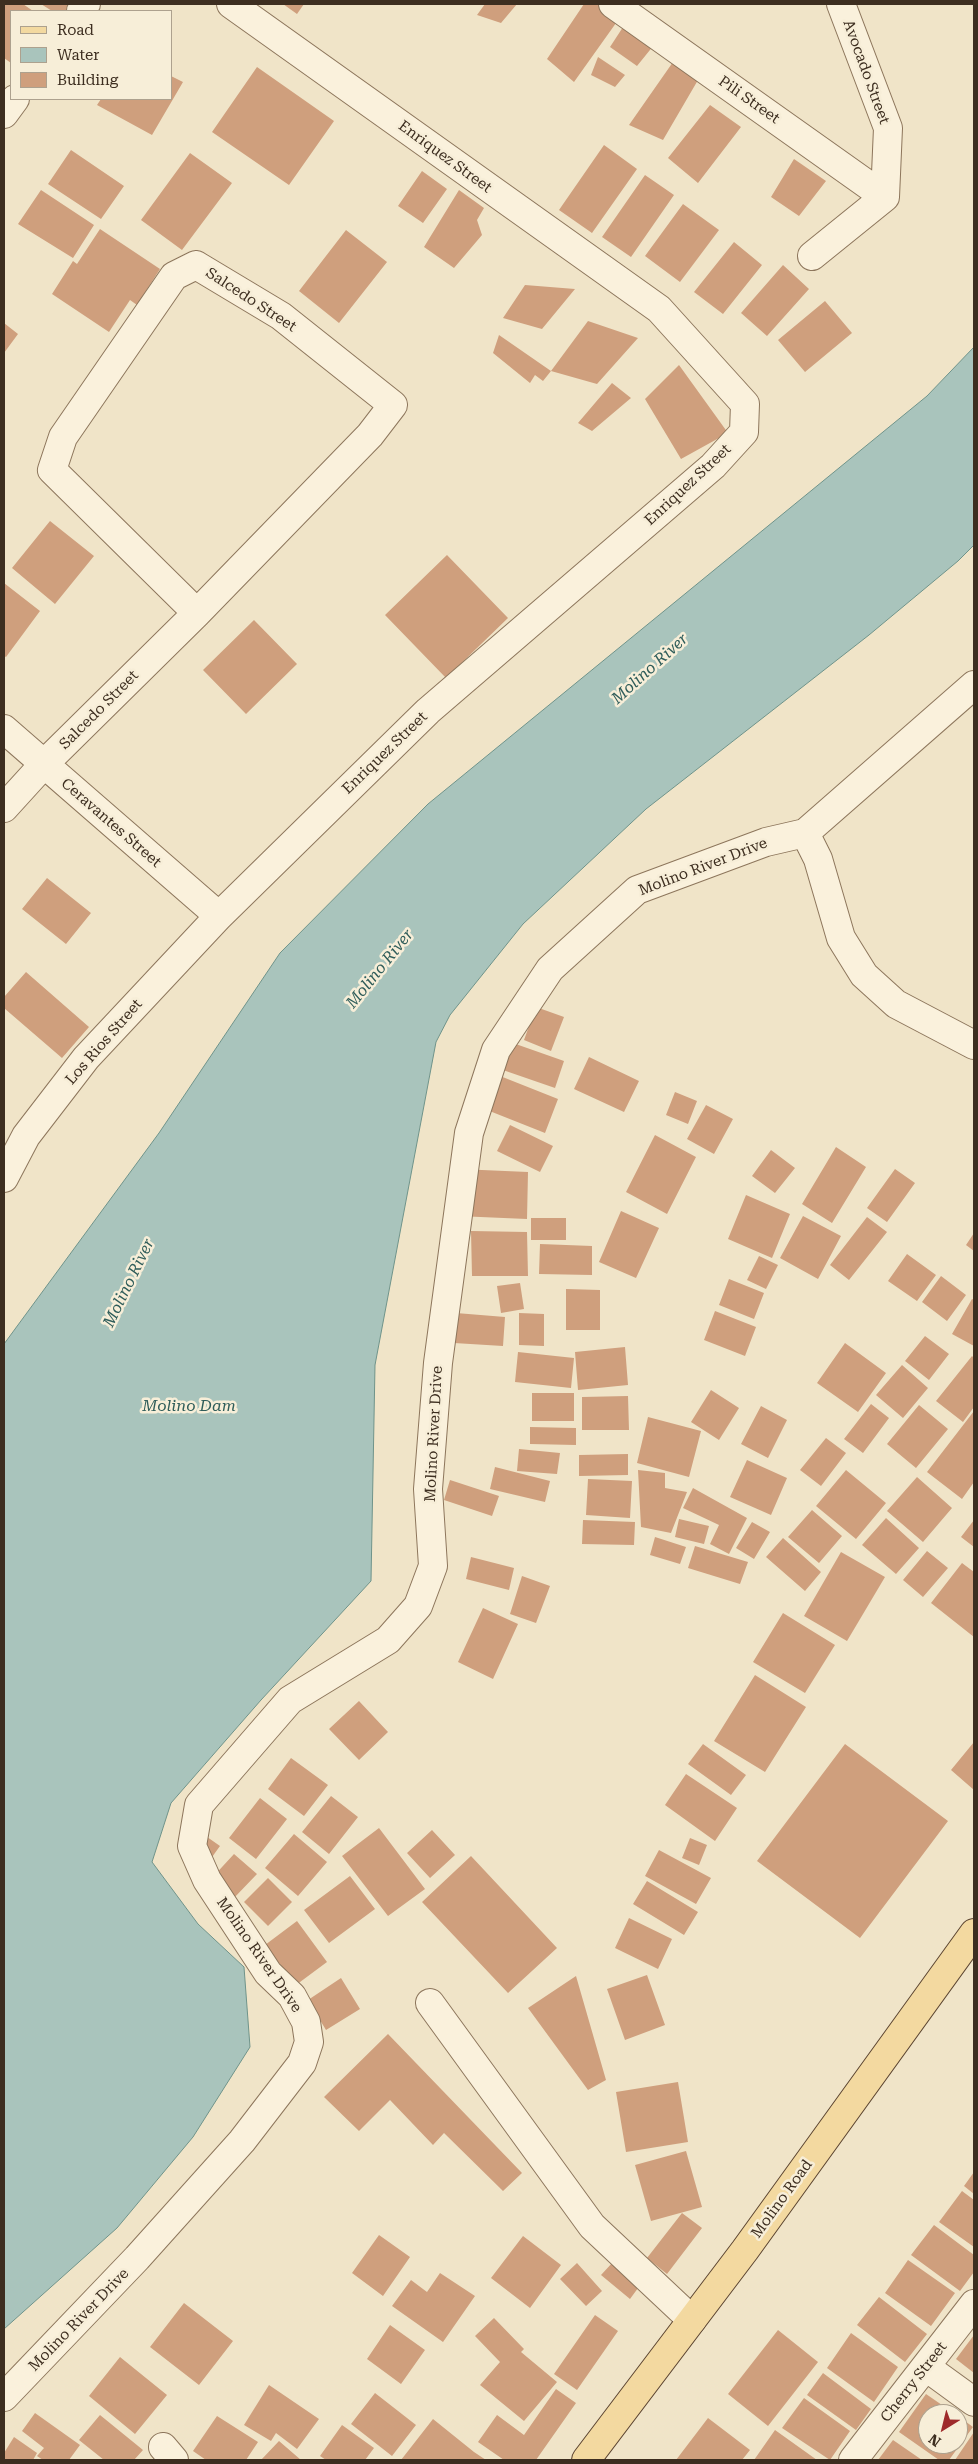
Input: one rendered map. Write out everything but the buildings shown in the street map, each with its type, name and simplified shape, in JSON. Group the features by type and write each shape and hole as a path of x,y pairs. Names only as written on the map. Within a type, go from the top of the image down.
{"main road":[{"name":"Molino Road","path":"586,2460 692,2320 974,1934"}],"street":[{"name":"Enriquez Street","path":"219,916 428,711 713,466 744,432 745,404 658,309 231,4"},
{"name":"Pili Street","path":"613,4 885,197"},
{"name":"Avocado Street","path":"841,4 888,128 885,197"},
{"path":"4,114 14,100"},
{"path":"812,256 885,197"},
{"name":"Salcedo Street","path":"4,808 44,764 197,613 370,435 393,405 281,316 196,265 174,276 63,437 52,470 197,613"},
{"name":"Molino River Drive","path":"4,2397 137,2258 242,2141 302,2063 309,2042 306,2022 292,1996 268,1973 206,1880 192,1846 199,1805 290,1700 388,1640 418,1606 433,1566 428,1489 435,1392 469,1133 496,1050 550,969 637,890 766,842 805,833 974,685"},
{"name":"Ceravantes Street","path":"4,729 219,916"},
{"path":"805,833 818,859 841,938 864,975 896,1004 974,1045"},
{"name":"Los Rios Street","path":"4,1178 26,1136 86,1058 219,916"},
{"path":"430,2003 592,2226 692,2320"},
{"name":"Cherry Street","path":"853,2460 974,2304"},
{"path":"926,2367 974,2402"}],"water":[{"name":"Molino Dam","path":"974,347 974,545 958,561 869,635 646,809 523,924 450,1015 436,1042 375,1365 371,1581 261,1700 171,1803 152,1862 198,1924 244,1967 250,2047 193,2137 117,2228 4,2329 4,1344 159,1133 280,953 428,804 927,396"}],"water label":[{"name":"Molino River","path":"650,669"},
{"name":"Molino River","path":"380,969"},
{"name":"Molino River","path":"129,1283"}]}
